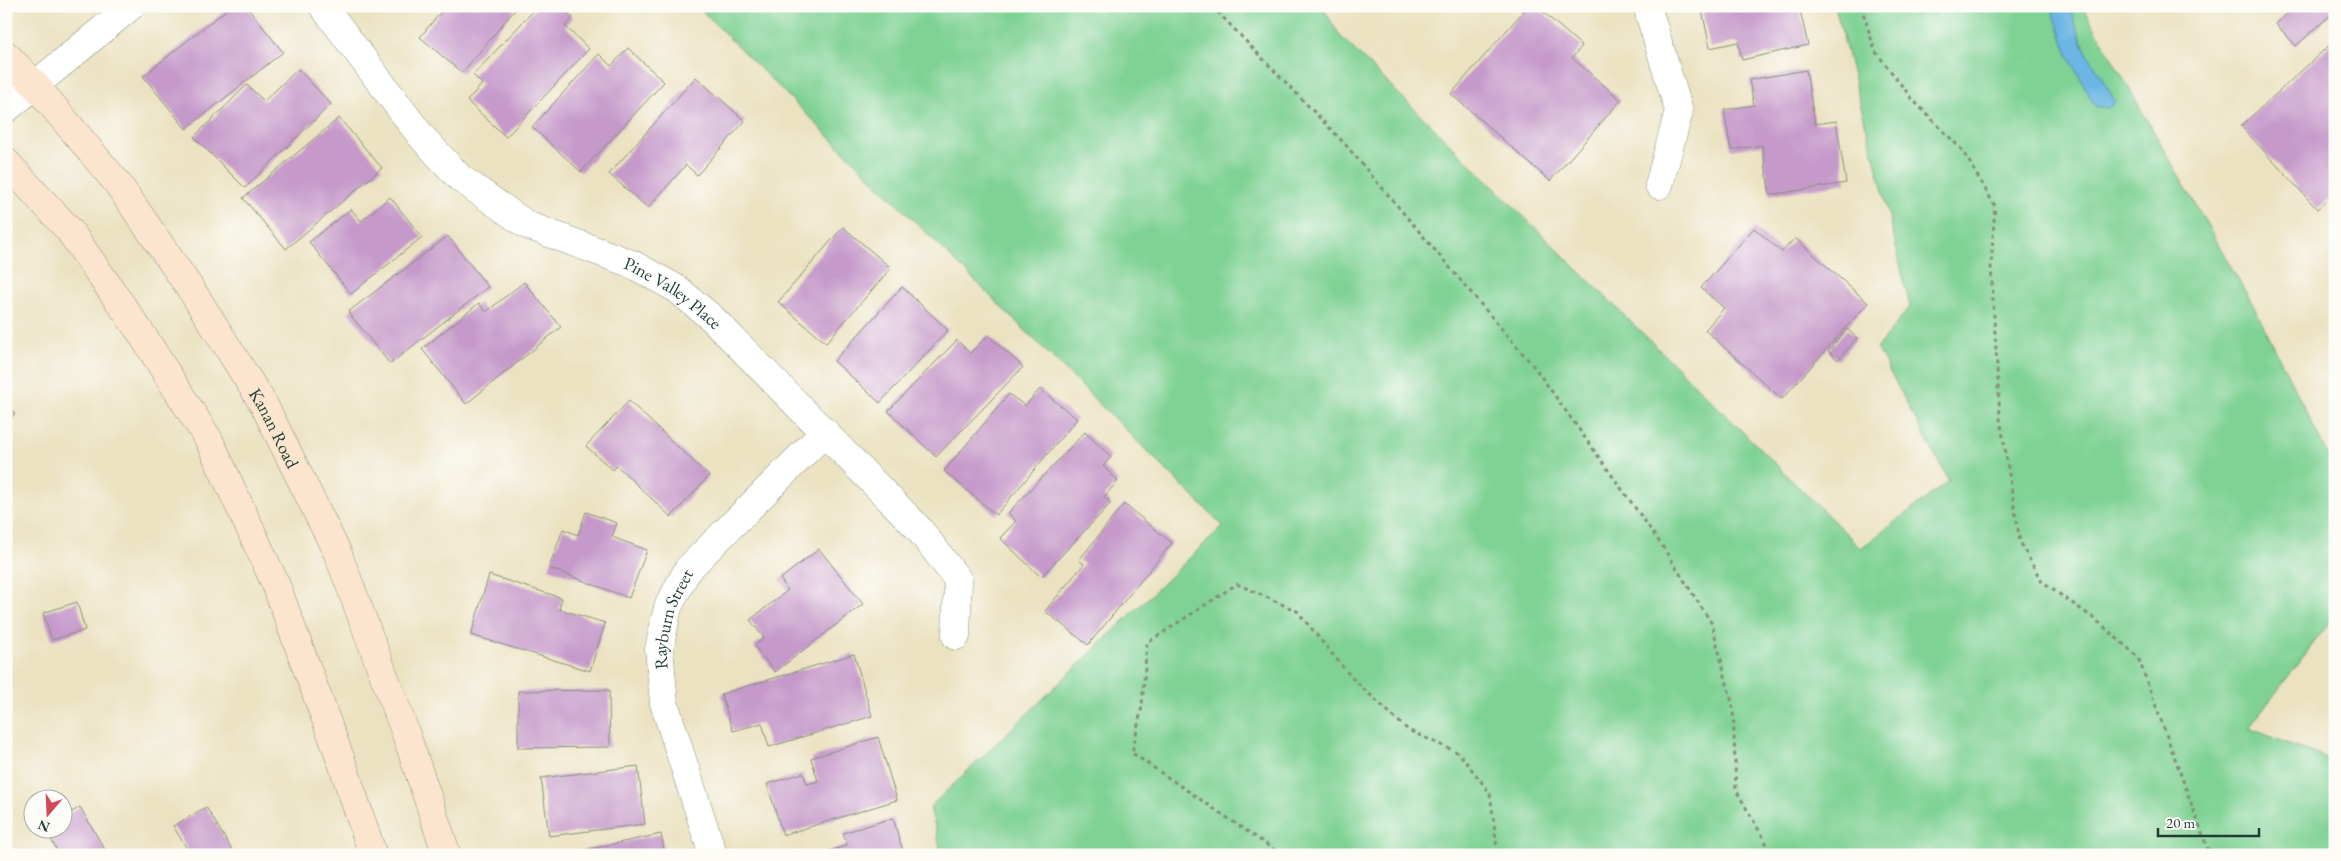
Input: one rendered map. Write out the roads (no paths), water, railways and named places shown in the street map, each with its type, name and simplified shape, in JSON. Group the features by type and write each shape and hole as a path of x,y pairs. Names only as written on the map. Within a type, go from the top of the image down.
{"main road":[{"name":"Kanan Road","path":"6,55 36,86 118,184 194,294 264,405 338,554 406,734 447,855"},
{"path":"6,162 68,230 141,333 209,440 276,585 342,763 373,855"}],"street":[{"path":"6,110 131,6"},
{"name":"Pine Valley Place","path":"323,6 421,136 460,178 527,225 632,264 677,289 713,318 919,529 958,580 956,636"},
{"path":"1647,6 1679,111 1659,185"},
{"name":"Rayburn Street","path":"713,855 664,703 659,649 668,607 688,568 825,432"}],"water":[{"path":"2051,6 2069,6 2085,49 2115,101 2108,108 2095,106 2068,55"}]}
